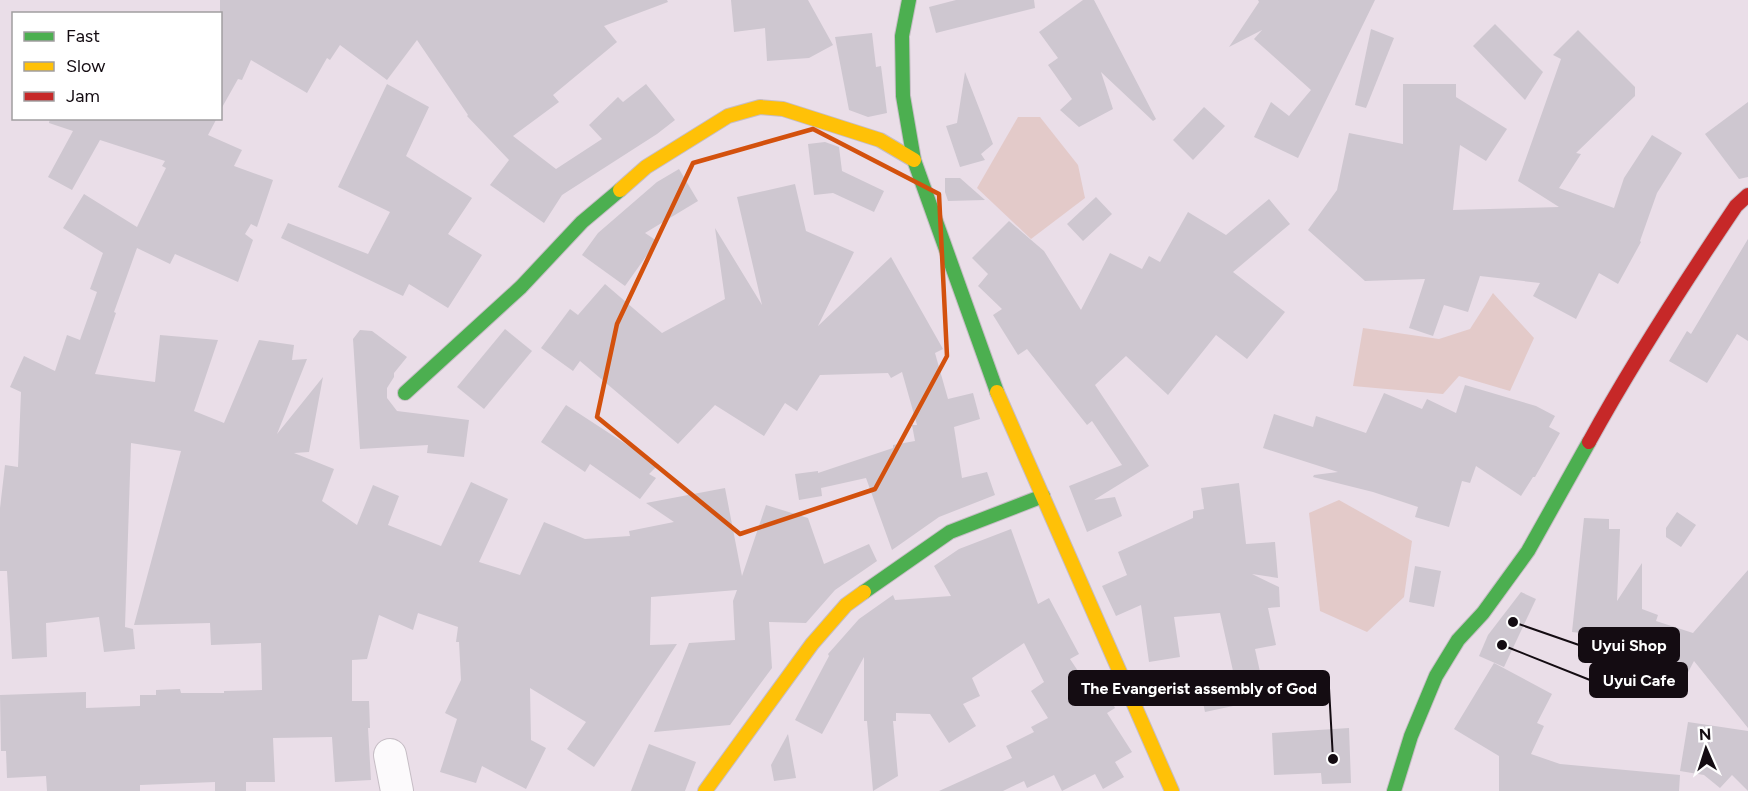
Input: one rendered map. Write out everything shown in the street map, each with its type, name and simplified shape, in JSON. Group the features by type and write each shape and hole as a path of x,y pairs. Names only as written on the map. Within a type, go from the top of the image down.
{"street":[{"path":"909,0 903,36 903,96 914,160 993,383 1172,791"},
{"path":"405,393 521,287 582,222 646,167 728,116 760,107 783,109 880,140 914,160"},
{"path":"1394,791 1410,736 1436,676 1458,640 1483,613 1528,551 1623,380 1658,322 1736,206 1748,195"},
{"path":"705,791 812,644 846,605 950,532 1043,496"},
{"path":"390,755 397,791"}],"highlighted area":[{"path":"813,129 939,194 947,356 875,489 740,534 597,417 617,324 693,163"}],"shaded area":[{"path":"1018,117 1040,117 1078,165 1085,198 1031,239 977,188"},
{"path":"1493,293 1534,338 1510,391 1459,376 1443,394 1353,386 1363,328 1439,339 1470,329"},
{"path":"1339,500 1412,541 1404,597 1367,632 1320,611 1309,513"}],"building":[{"path":"220,0 667,0 668,2 604,26 617,42 553,95 559,102 513,136 556,169 602,139 589,125 618,97 623,102 646,84 675,120 562,195 544,223 490,185 509,160 467,116 417,40 387,80 340,45 330,60 327,58 307,93 251,60 242,80 238,79 222,107 222,12 220,12"},
{"path":"731,0 808,0 833,45 809,58 767,61 765,28 734,32"},
{"path":"956,0 1034,0 1035,8 936,33 929,7"},
{"path":"1083,0 1094,0 1156,119 1153,121 1101,72 1113,109 1079,127 1060,110 1072,99 1048,65 1058,58 1039,32"},
{"path":"1258,0 1375,0 1298,158 1254,137 1271,102 1289,116 1311,90 1254,39 1262,30 1229,47 1259,2"},
{"path":"1495,24 1543,72 1525,100 1473,46"},
{"path":"1371,29 1394,38 1366,108 1355,105"},
{"path":"1578,30 1635,87 1635,96 1576,153 1581,154 1559,188 1614,208 1624,178 1652,135 1682,153 1657,193 1641,242 1618,284 1599,273 1576,319 1533,296 1540,283 1480,276 1468,312 1444,305 1433,336 1409,328 1425,279 1365,281 1308,230 1337,190 1349,133 1403,144 1403,84 1456,84 1456,97 1507,129 1486,161 1460,145 1453,210 1559,207 1518,181 1561,59 1553,55"},
{"path":"872,33 876,67 881,66 887,113 868,117 849,110 835,37"},
{"path":"965,72 993,144 981,154 985,160 960,167 946,126 957,123"},
{"path":"387,84 429,107 406,156 472,198 448,234 482,255 448,308 409,284 403,296 281,238 288,223 368,254 390,212 338,187"},
{"path":"1748,102 1748,177 1739,179 1705,134"},
{"path":"1204,107 1225,126 1193,160 1173,140"},
{"path":"50,120 216,120 208,135 242,150 234,166 273,180 257,227 251,224 245,234 253,240 238,282 175,254 170,264 137,248 95,374 155,382 160,335 218,340 194,411 224,423 259,340 294,345 292,360 307,359 277,434 323,377 309,452 294,453 334,469 322,501 357,525 373,485 399,496 388,525 441,546 471,482 508,499 479,562 520,575 544,522 585,539 630,536 629,531 674,522 646,503 725,488 742,576 766,505 808,518 824,564 869,544 877,561 835,590 806,623 769,622 772,668 730,725 654,732 689,643 735,640 733,601 737,590 651,597 650,645 677,644 594,767 567,749 586,722 530,688 531,740 546,748 526,789 482,766 476,783 440,772 457,719 445,713 461,680 459,642 456,642 458,627 418,613 413,630 379,615 367,659 352,660 352,701 369,701 371,780 335,782 332,737 273,738 275,782 246,782 246,791 215,791 215,782 140,785 140,791 47,791 46,776 7,778 6,751 1,751 0,695 86,692 86,708 140,706 140,695 156,695 156,690 180,689 181,693 224,693 224,691 262,690 261,643 211,645 210,623 134,625 181,451 131,443 125,627 133,629 135,649 104,652 99,617 46,623 47,657 12,659 7,571 0,571 0,508 5,465 18,467 21,392 10,387 24,356 55,371 67,335 80,340 97,292 90,289 103,253 63,228 84,194 137,227 166,168 162,166 165,161 100,140 72,190 48,177 73,131 49,123"},
{"path":"825,142 839,147 842,171 884,191 874,212 833,193 814,195 808,144"},
{"path":"679,169 698,201 645,233 657,241 625,286 582,255 598,233 657,182"},
{"path":"945,178 960,178 985,200 948,201 945,192"},
{"path":"795,184 806,231 854,252 818,326 891,257 943,349 935,353 948,399 973,393 980,419 954,427 962,478 987,472 995,495 939,517 892,550 866,478 821,488 822,496 799,500 795,474 818,471 818,473 893,448 893,445 915,441 912,425 917,425 902,372 891,378 888,373 820,375 797,411 785,403 764,436 715,405 678,444 580,361 573,371 541,348 570,309 578,315 605,284 662,333 725,299 715,228 762,305 737,197"},
{"path":"1096,197 1112,214 1083,241 1067,224"},
{"path":"1269,199 1290,224 1233,272 1285,312 1247,359 1216,335 1168,395 1126,356 1095,385 1149,466 1094,500 1115,497 1122,516 1087,532 1069,486 1122,465 1092,421 1087,425 1027,349 1018,355 993,315 1002,309 978,286 988,274 972,258 1009,221 1044,251 1081,310 1110,253 1142,269 1149,256 1160,262 1188,212 1226,235"},
{"path":"1748,239 1748,341 1737,334 1707,383 1669,361 1687,331 1691,334"},
{"path":"505,329 532,351 484,409 457,387"},
{"path":"360,330 372,331 407,357 394,373 387,388 387,398 397,411 469,420 464,457 427,453 428,445 360,449 353,339"},
{"path":"1465,385 1536,406 1555,416 1549,427 1560,433 1535,477 1521,496 1476,466 1470,483 1462,481 1449,527 1415,517 1418,507 1373,492 1313,477 1338,472 1263,448 1274,414 1313,427 1316,416 1366,433 1384,393 1422,409 1427,399 1456,413"},
{"path":"566,405 658,465 649,474 656,478 640,499 590,464 585,472 541,442"},
{"path":"1239,483 1246,544 1275,542 1278,578 1252,574 1279,587 1280,607 1268,608 1276,645 1255,649 1266,699 1205,712 1200,688 1235,680 1220,613 1174,617 1180,657 1149,662 1141,605 1116,616 1102,586 1127,575 1118,552 1193,518 1193,511 1204,509 1201,488"},
{"path":"1677,512 1696,525 1681,547 1666,537 1666,528"},
{"path":"1584,518 1609,519 1609,529 1620,529 1617,601 1642,563 1642,609 1658,615 1656,621 1693,633 1748,570 1748,728 1694,661 1683,682 1650,668 1659,647 1597,642 1598,635 1572,632"},
{"path":"1011,529 1038,604 1049,598 1079,654 1070,659 1086,683 1108,693 1115,708 1107,713 1132,752 1115,762 1124,777 1103,789 1095,774 1062,791 1054,775 1027,788 1024,781 1003,791 939,791 1012,758 1006,746 1034,732 1031,727 1048,718 1031,691 1044,682 1024,643 972,678 980,696 963,704 976,726 949,743 930,714 896,713 896,721 893,721 898,776 873,791 867,721 864,721 864,657 822,734 795,720 828,654 859,619 893,595 895,600 951,596 934,566 959,549"},
{"path":"1415,566 1441,571 1434,607 1409,602"},
{"path":"1521,592 1536,599 1504,667 1479,656 1488,635"},
{"path":"1494,663 1552,694 1537,723 1544,726 1531,754 1560,764 1680,775 1679,791 1499,791 1499,756 1454,729"},
{"path":"1688,722 1748,731 1748,791 1732,775 1720,788 1704,775 1680,771"},
{"path":"1349,728 1351,783 1322,784 1321,773 1274,775 1272,733"},
{"path":"788,734 796,778 774,781 771,765"},
{"path":"649,744 696,762 685,791 631,791"}],"traffic: fast":[{"path":"909,0 902,36 903,96 914,160 997,392"},
{"path":"405,393 521,287 582,222 620,190"},
{"path":"1394,791 1411,736 1436,676 1458,640 1483,613 1528,551 1589,442"},
{"path":"864,592 950,532 1043,496"}],"traffic: slow":[{"path":"620,190 646,167 728,116 760,107 783,109 880,140 914,160"},
{"path":"997,392 1172,791"},
{"path":"705,791 812,644 846,605 864,592"}],"traffic: jam":[{"path":"1589,442 1679,293 1736,206 1748,195"}],"place":[{"name":"Uyui Shop","path":"1513,622"},
{"name":"Uyui Cafe","path":"1502,645"},
{"name":"The Evangerist assembly of God","path":"1333,759"}]}
